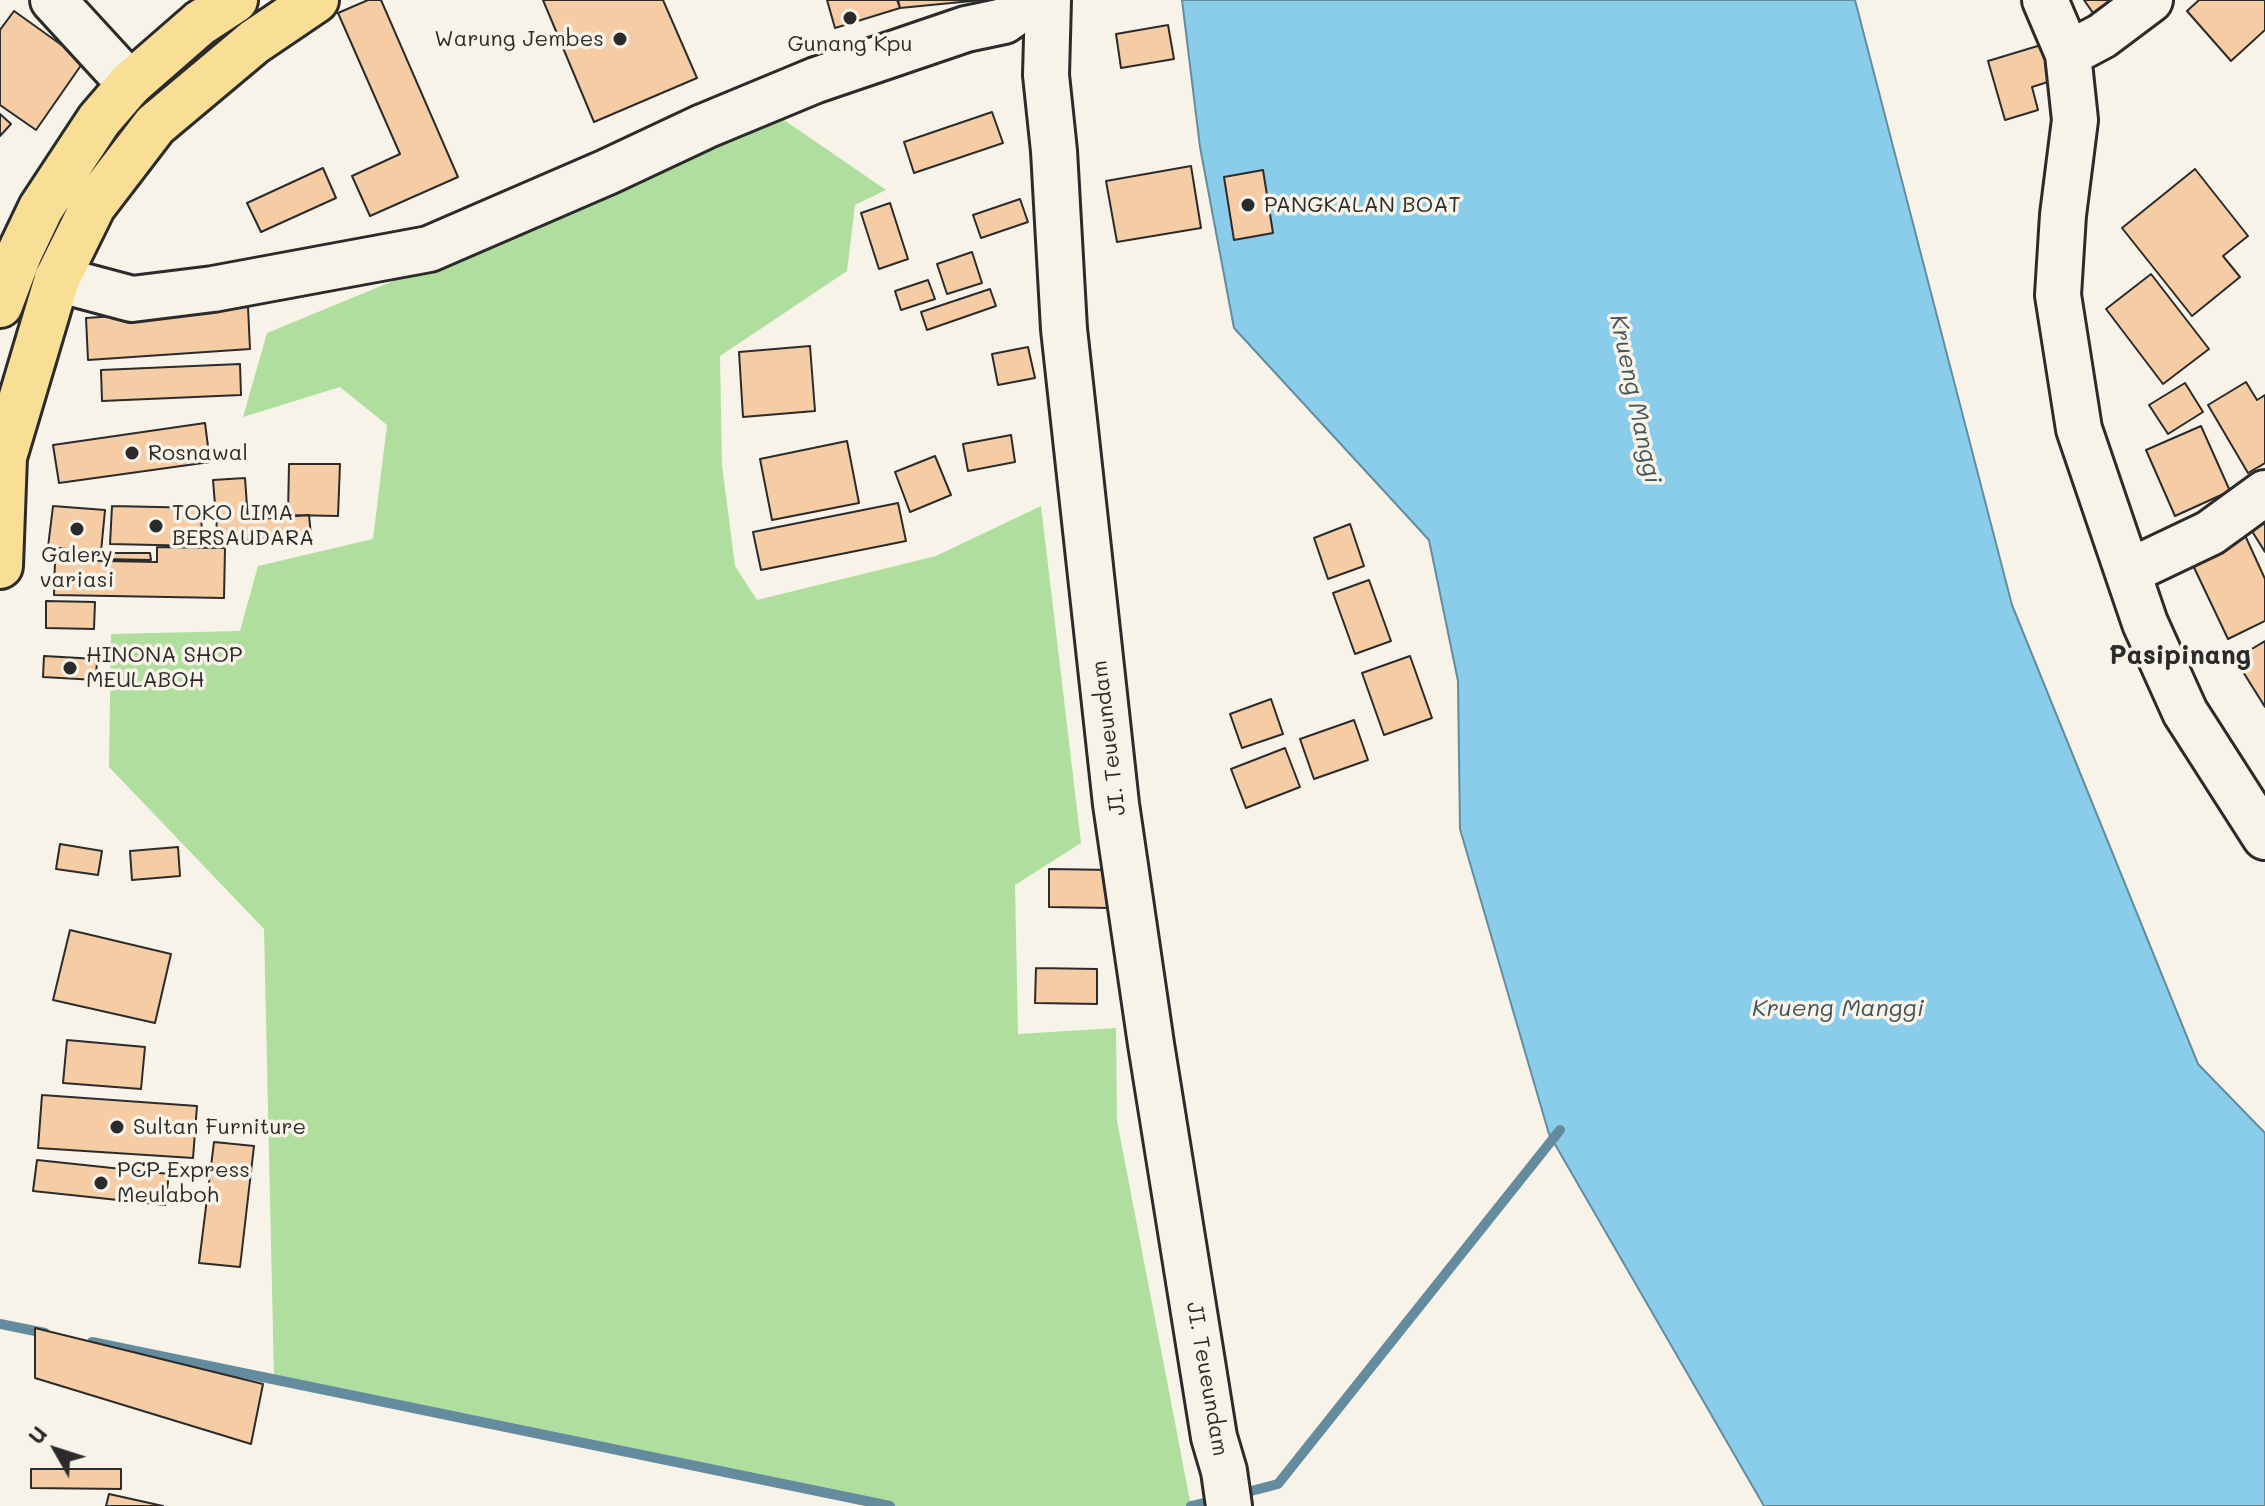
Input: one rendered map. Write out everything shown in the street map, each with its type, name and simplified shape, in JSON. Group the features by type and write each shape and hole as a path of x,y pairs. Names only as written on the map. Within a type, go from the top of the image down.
{"highway":[{"path":"0,305 41,208 99,120 130,84 200,23 235,0"},
{"path":"0,566 4,457 57,279 93,206 155,125 254,42 316,0"}],"street":[{"path":"53,0 130,84"},
{"name":"JI. Teueundam","path":"1048,0 1046,75 1054,151 1064,329 1116,804 1214,1437 1227,1488"},
{"path":"2045,0 2068,54 2075,120 2063,215 2058,295 2079,429 2145,623 2185,712 2252,790 2265,837"},
{"path":"2068,54 2102,36 2150,0"},
{"path":"57,279 132,299 213,289 429,249 816,80 1001,16"},
{"path":"2128,572 2210,533 2265,493"}],"green space":[{"path":"784,120 886,190 855,205 847,271 720,356 722,465 735,566 757,600 936,556 1041,506 1081,843 1015,885 1018,1034 1116,1028 1117,1121 1191,1506 866,1506 274,1378 264,929 109,767 111,634 240,631 258,566 373,539 387,425 340,387 243,417 267,333"}],"water":[{"name":"Krueng Manggi","path":"1182,0 1855,0 2012,605 2198,1064 2265,1133 2265,1506 1764,1506 1549,1134 1460,829 1458,681 1429,540 1234,328 1200,147"}],"building":[{"path":"368,0 381,0 458,177 370,216 352,176 400,154 338,13"},
{"name":"Warung Jembes","path":"543,0 663,0 697,78 594,122"},
{"name":"Gunang Kpu","path":"827,0 897,0 900,8 835,28"},
{"path":"898,0 982,0 900,8"},
{"path":"2084,0 2112,0 2093,13"},
{"path":"2199,0 2265,0 2265,30 2231,61 2187,11"},
{"path":"14,11 84,61 36,130 0,105 0,30"},
{"path":"1168,25 1174,59 1121,68 1116,34"},
{"path":"2041,45 2051,81 2032,87 2038,110 2005,120 1988,61"},
{"path":"992,112 1003,143 914,173 904,142"},
{"path":"0,114 11,124 0,136"},
{"path":"1191,166 1201,228 1117,242 1106,181"},
{"path":"323,168 336,198 261,232 247,203"},
{"path":"2195,169 2248,236 2223,256 2240,277 2192,316 2122,228"},
{"name":"PANGKALAN BOAT","path":"1263,170 1273,233 1234,240 1224,177"},
{"path":"1020,199 1028,222 981,238 973,215"},
{"path":"890,203 908,259 879,269 861,213"},
{"path":"972,252 982,283 947,294 937,264"},
{"path":"2151,274 2209,349 2163,384 2106,309"},
{"path":"928,280 935,299 901,310 895,291"},
{"path":"990,289 996,306 927,330 921,312"},
{"path":"248,307 250,349 88,360 86,318"},
{"path":"810,346 815,411 743,417 739,352"},
{"path":"1028,347 1035,378 998,385 992,354"},
{"path":"240,364 241,395 102,401 101,370"},
{"path":"2246,382 2257,400 2265,395 2265,463 2248,473 2208,405"},
{"path":"2185,383 2203,412 2168,434 2149,405"},
{"name":"Rosnawal","path":"205,423 210,462 59,483 53,445"},
{"path":"2201,426 2230,491 2175,516 2146,450"},
{"path":"1011,435 1015,462 968,471 963,444"},
{"path":"847,441 859,503 772,520 760,459"},
{"path":"935,456 951,495 910,512 895,472"},
{"path":"289,464 340,464 338,516 288,515"},
{"path":"245,478 248,520 309,515 311,535 218,542 213,480"},
{"path":"898,503 906,541 761,570 753,532"},
{"name":"Galery variasi","path":"53,506 105,510 101,552 48,547"},
{"name":"TOKO LIMA BERSAUDARA","path":"112,506 202,508 201,546 110,544"},
{"path":"2265,507 2265,552 2245,520"},
{"path":"1350,524 1364,566 1328,579 1314,538"},
{"path":"2244,533 2265,579 2265,621 2228,639 2190,559"},
{"path":"157,547 225,548 224,598 54,595 55,560 157,562"},
{"path":"103,553 150,553 151,560 104,559"},
{"path":"1369,580 1391,641 1355,654 1333,593"},
{"path":"46,601 95,602 94,629 46,628"},
{"path":"2265,641 2265,707 2235,659"},
{"name":"HINONA SHOP MEULABOH","path":"44,656 97,659 96,680 43,677"},
{"path":"1410,656 1432,718 1384,735 1362,673"},
{"path":"1271,699 1283,734 1242,748 1230,714"},
{"path":"1354,720 1368,760 1314,779 1300,739"},
{"path":"1285,748 1300,787 1246,808 1231,769"},
{"path":"60,844 102,851 98,875 56,869"},
{"path":"178,847 180,876 132,880 130,851"},
{"path":"1049,869 1113,870 1112,908 1049,907"},
{"path":"70,930 171,954 155,1023 53,1000"},
{"path":"1036,968 1097,969 1097,1004 1035,1003"},
{"path":"67,1040 145,1047 141,1089 63,1083"},
{"name":"Sultan Furniture","path":"42,1095 197,1106 193,1158 38,1148"},
{"path":"214,1142 254,1146 240,1267 199,1263"},
{"name":"PCP Express Meulaboh","path":"37,1160 169,1174 165,1205 33,1191"},
{"path":"35,1328 263,1384 251,1444 35,1378"},
{"path":"31,1469 121,1469 121,1489 31,1488"},
{"path":"109,1494 163,1506 106,1506"}],"waterway":[{"path":"1236,1495 1278,1484 1560,1130"},
{"path":"0,1324 45,1333"},
{"path":"92,1342 890,1506"},
{"path":"1191,1506 1217,1500"}],"place":[{"name":"Gunang Kpu","path":"850,18"},
{"name":"Warung Jembes","path":"620,39"},
{"name":"PANGKALAN BOAT","path":"1248,205"},
{"name":"Rosnawal","path":"132,453"},
{"name":"TOKO LIMA BERSAUDARA","path":"156,526"},
{"name":"Galery variasi","path":"77,529"},
{"name":"HINONA SHOP MEULABOH","path":"70,668"},
{"name":"Sultan Furniture","path":"117,1127"},
{"name":"PCP Express Meulaboh","path":"101,1183"}],"district":[{"name":"Pasipinang","path":"2180,656"}]}
